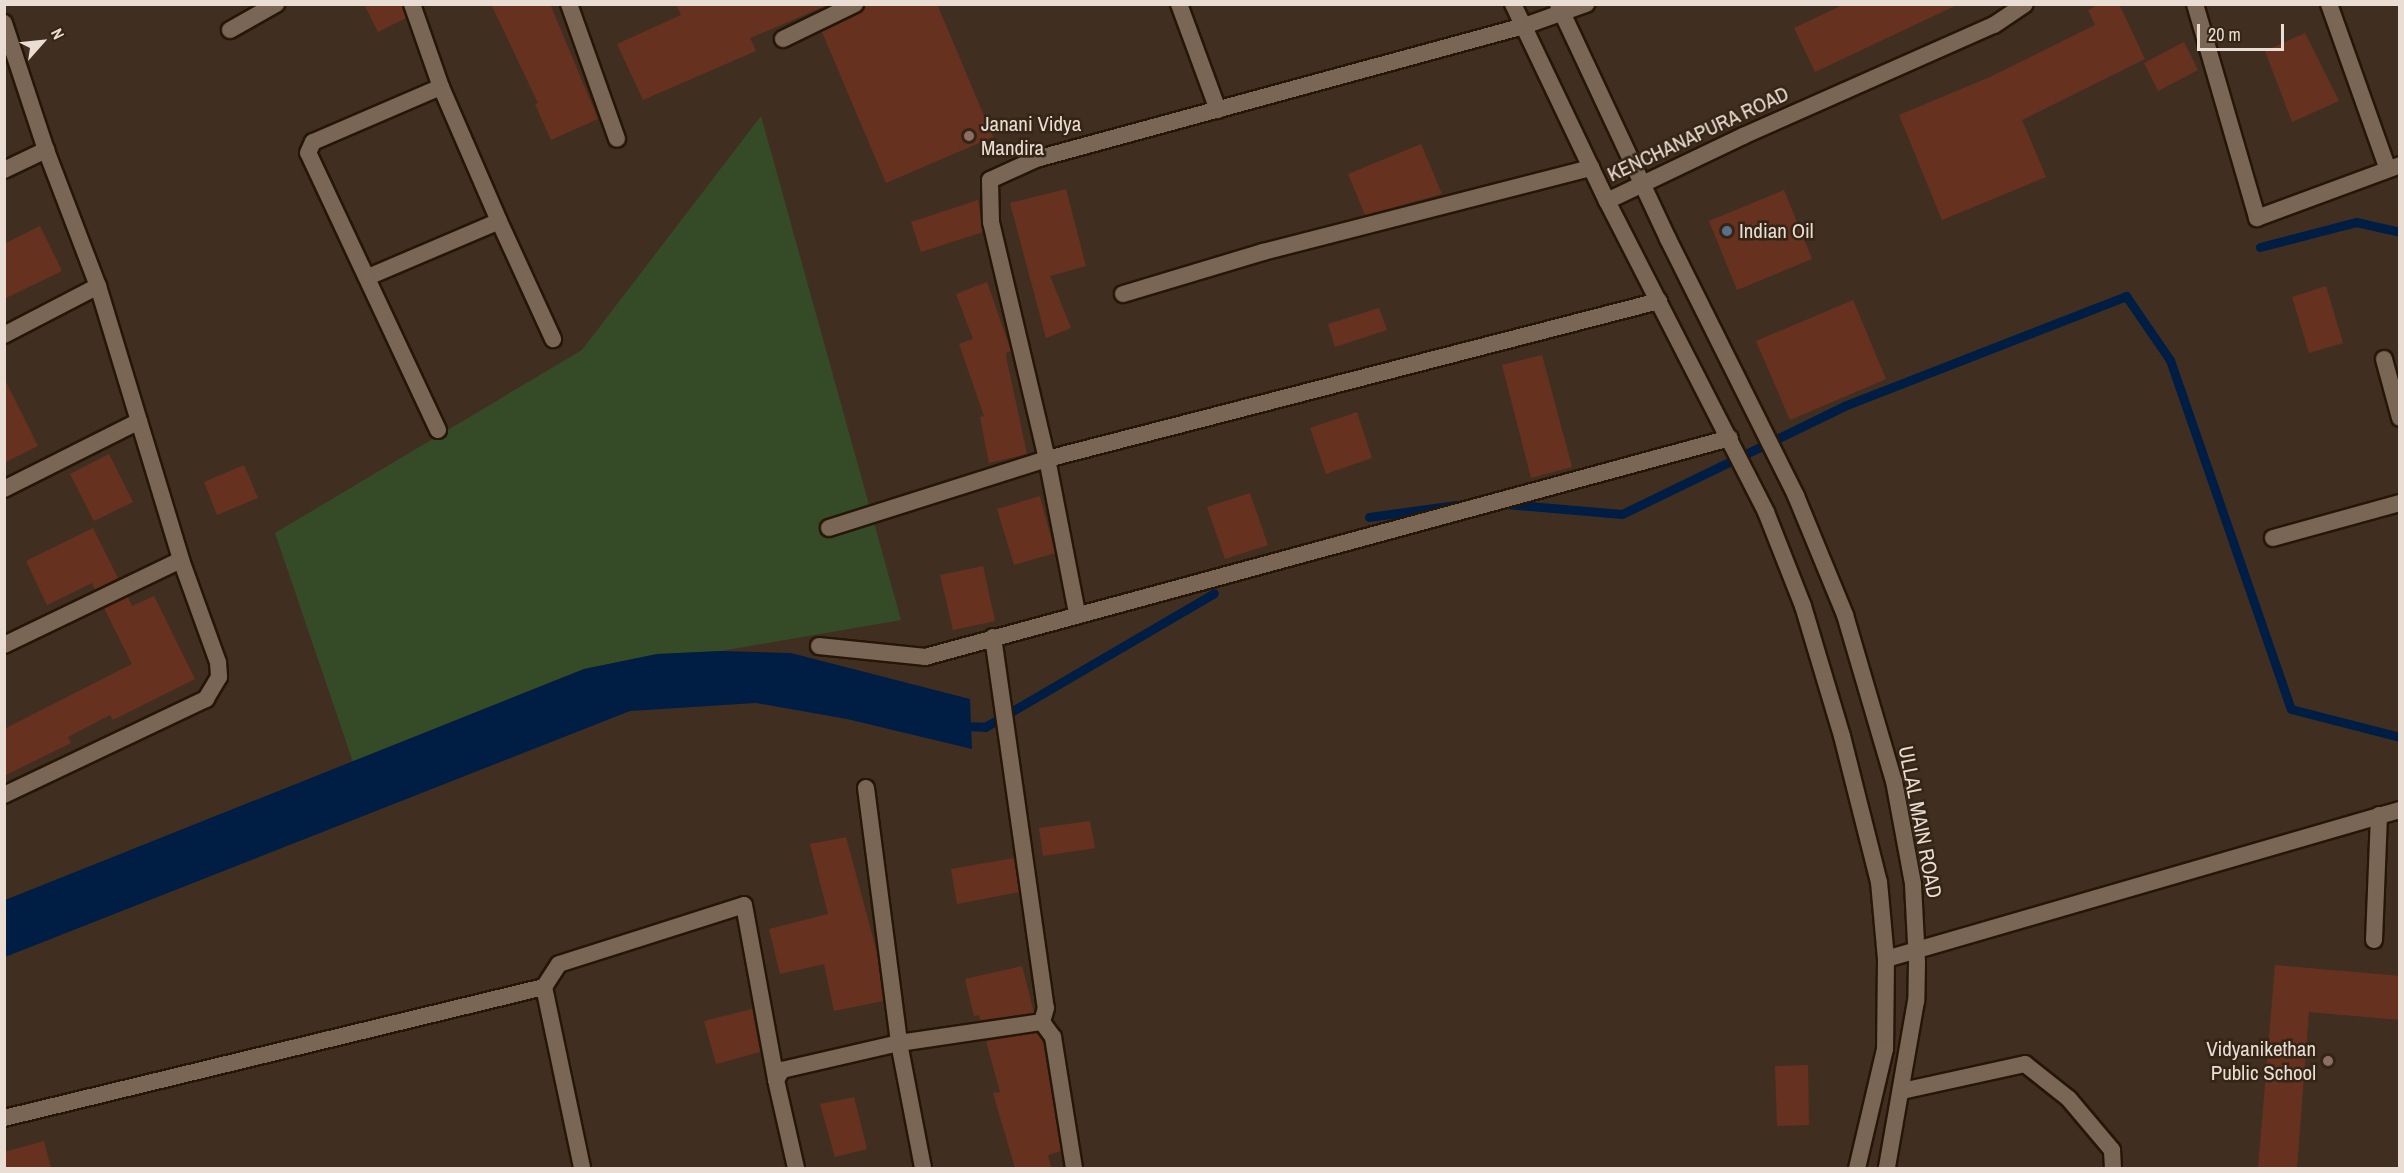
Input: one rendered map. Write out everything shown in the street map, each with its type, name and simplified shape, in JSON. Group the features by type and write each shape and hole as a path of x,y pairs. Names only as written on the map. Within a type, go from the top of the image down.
{"street":[{"path":"230,30 276,4"},
{"path":"412,4 441,87 553,339"},
{"path":"569,4 617,139"},
{"path":"783,39 855,4"},
{"path":"1179,4 1218,110"},
{"path":"1513,4 1607,201"},
{"path":"1077,613 1047,459 992,222 990,180 1036,159 1524,26 1560,9 1586,4"},
{"name":"KENCHANAPURA ROAD","path":"1886,959 1879,882 1842,736 1803,606 1766,512 1607,201 1994,25 2025,4"},
{"path":"2195,4 2257,218 2393,166 2329,4"},
{"name":"ULLAL MAIN ROAD","path":"1560,9 1641,184 1796,496 1845,615 1894,781 1913,884 1916,1001 1887,1168"},
{"path":"4,23 46,150 98,286 181,560 218,662 219,677 214,690 206,699 4,795"},
{"path":"438,430 308,153 312,141 441,87"},
{"path":"4,170 46,150"},
{"path":"1123,294 1263,252 1591,168"},
{"path":"368,277 499,220"},
{"path":"4,335 98,286"},
{"path":"829,528 1047,459 1659,301"},
{"path":"2384,359 2400,418"},
{"path":"4,489 139,421"},
{"path":"819,646 925,657 1077,613 1730,438"},
{"path":"2273,538 2400,504"},
{"path":"4,645 181,560"},
{"path":"993,637 1046,1008 1042,1022"},
{"path":"866,788 899,1043 923,1168"},
{"path":"1857,1168 1885,1048 1886,959 2400,810"},
{"path":"2374,940 2379,815"},
{"path":"4,1118 544,987 559,964 744,905 776,1080 796,1168"},
{"path":"544,987 582,1168"},
{"path":"776,1080 785,1069 899,1043 1042,1022"},
{"path":"1042,1022 1053,1037 1074,1168"},
{"path":"1902,1091 2025,1064 2076,1107 2112,1150 2113,1168"}],"green space":[{"path":"761,116 901,620 721,651 657,654 584,669 353,762 275,533 582,350"}],"water":[{"path":"721,651 791,653 970,699 972,749 847,719 756,703 630,711 5,957 5,900 584,669 657,654"}],"building":[{"path":"364,4 402,4 406,18 378,32"},
{"path":"491,4 550,4 598,119 551,140 535,104 538,103"},
{"path":"676,4 830,4 750,38 756,51 643,100 617,44 681,15"},
{"path":"865,4 937,4 993,137 886,183 822,32 860,13"},
{"path":"1845,4 1959,4 1815,72 1794,28"},
{"path":"2100,4 2119,4 2145,59 2022,120 2046,177 1942,220 1899,115 1990,77 2095,25 2088,10"},
{"path":"2305,33 2339,101 2292,122 2265,51"},
{"path":"2184,42 2198,70 2158,91 2144,63"},
{"path":"1421,144 1442,194 1365,215 1348,174"},
{"path":"1066,189 1086,266 1050,276 1071,328 1046,338 1010,203"},
{"path":"1784,190 1812,259 1737,290 1709,221"},
{"path":"978,200 983,232 921,252 911,222"},
{"path":"40,226 62,271 4,299 4,244"},
{"path":"987,282 1011,351 1006,353 1007,361 1027,454 989,463 980,417 984,416 959,344 973,339 956,294"},
{"path":"2326,286 2343,343 2309,353 2292,297"},
{"path":"1853,300 1886,379 1790,420 1756,341"},
{"path":"1379,308 1387,330 1335,347 1328,324"},
{"path":"1542,355 1572,467 1531,478 1502,365"},
{"path":"4,378 38,446 4,463"},
{"path":"1357,412 1372,458 1326,474 1310,428"},
{"path":"109,454 133,502 94,521 70,474"},
{"path":"244,465 258,498 217,515 204,482"},
{"path":"1250,493 1268,545 1225,559 1207,507"},
{"path":"1040,496 1055,553 1014,565 997,509"},
{"path":"93,528 118,578 95,590 92,583 47,605 26,561"},
{"path":"983,566 995,621 953,630 940,575"},
{"path":"154,596 195,679 113,720 110,715 68,737 71,743 4,776 4,729 132,664 104,608 128,597 132,606"},
{"path":"1090,821 1095,848 1043,856 1039,828"},
{"path":"846,837 877,953 883,1001 834,1011 824,964 780,974 769,929 828,914 810,844"},
{"path":"1014,858 1019,892 957,904 951,869"},
{"path":"2275,965 2400,976 2400,1020 2309,1012 2297,1168 2258,1168"},
{"path":"1022,966 1034,1013 980,1020 979,1015 974,1016 965,979"},
{"path":"752,1009 760,1052 716,1064 704,1021"},
{"path":"1037,1033 1043,1041 1061,1151 1048,1155 1051,1168 1015,1168 993,1093 1000,1092 986,1041"},
{"path":"1808,1065 1809,1125 1777,1126 1775,1066"},
{"path":"854,1097 867,1149 835,1157 820,1104"},
{"path":"44,1141 51,1168 4,1168 4,1152"}],"waterway":[{"path":"2260,247 2356,222 2400,232"},
{"path":"1506,504 1622,514 1844,406 2126,296 2170,360 2291,709 2400,737"},
{"path":"1369,517 1456,505"},
{"path":"962,726 985,727 1214,593"}],"place":[{"name":"Janani Vidya Mandira","path":"969,136"},
{"name":"Indian Oil","path":"1727,231"},
{"name":"Vidyanikethan Public School","path":"2328,1061"}]}
